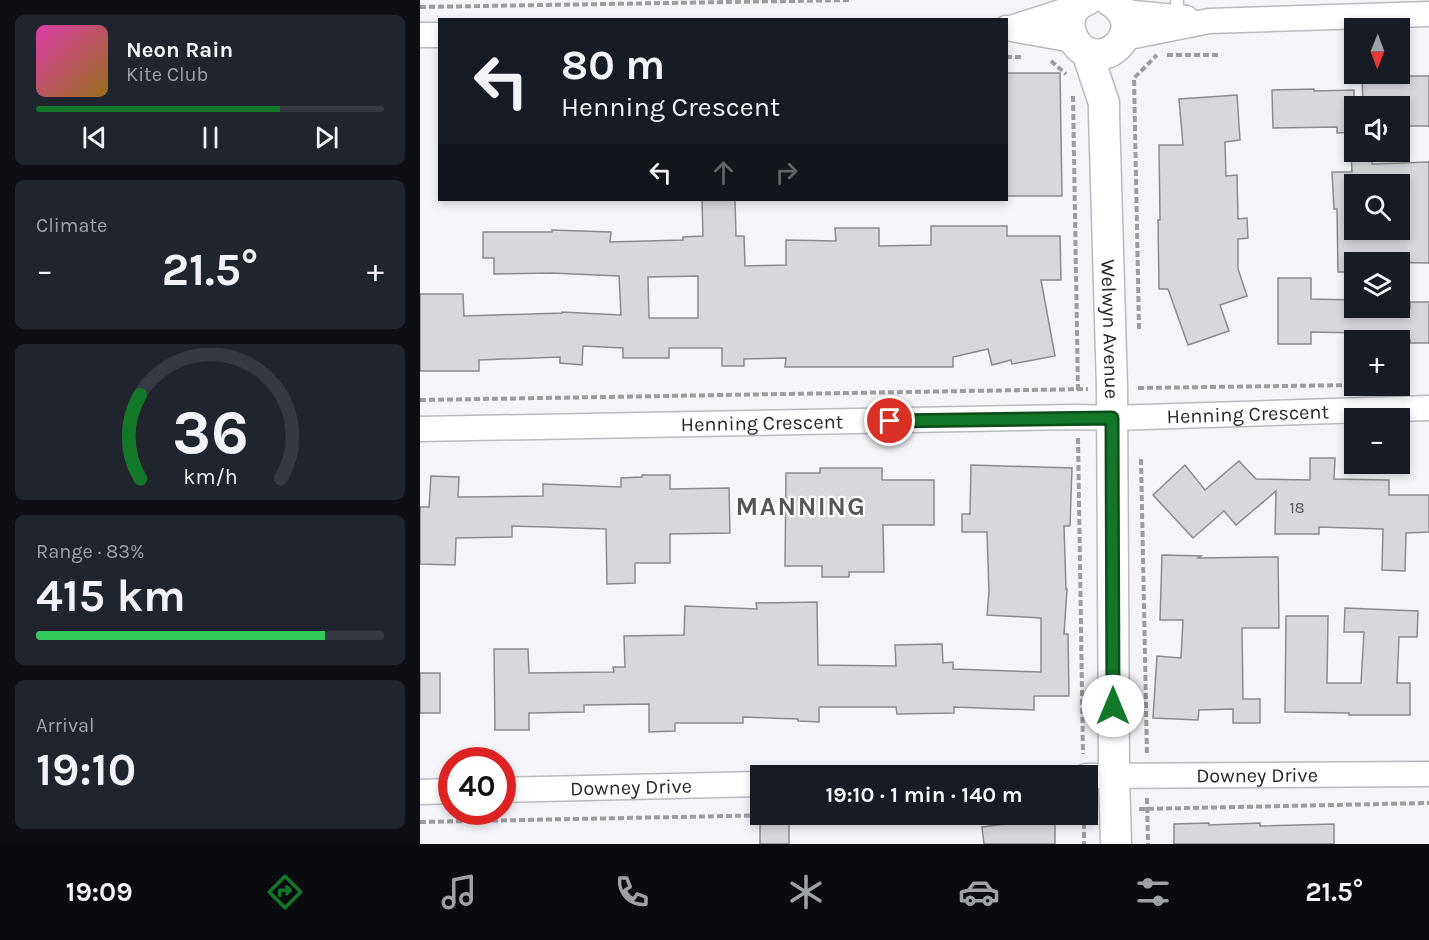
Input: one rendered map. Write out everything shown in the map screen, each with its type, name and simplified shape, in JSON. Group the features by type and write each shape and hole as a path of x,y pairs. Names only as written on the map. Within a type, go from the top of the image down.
{"street":[{"path":"1009,28 1102,20 1177,8 1209,21"},
{"path":"1009,28 1044,34 1102,20 1209,21 1429,14"},
{"name":"Welwyn Avenue","path":"1094,765 1112,418 1102,20"},
{"path":"420,35 438,35"},
{"name":"Henning Crescent","path":"420,429 1112,418 1429,408"},
{"name":"Downey Drive","path":"1098,769 1429,774"},
{"name":"Welwyn Avenue","path":"1098,777 1115,809 1116,844"},
{"name":"Downey Drive","path":"516,790 750,784"},
{"path":"420,792 438,791"}],"path":[{"path":"420,7 852,0"},
{"path":"1044,34 1045,56 1073,80"},
{"path":"1158,54 1219,55"},
{"path":"1073,95 1077,417 1094,765"},
{"path":"420,400 1344,385"},
{"path":"1115,809 1429,803"},
{"path":"420,822 750,816"},
{"path":"1084,825 1084,844"}],"building":[{"path":"1008,73 1060,73 1062,196 1008,196"},
{"path":"1410,76 1429,76 1429,126 1410,126 1410,96 1363,96 1362,84 1410,84"},
{"path":"1272,90 1354,90 1354,96 1344,96 1344,133 1337,133 1337,127 1273,128"},
{"path":"1237,95 1240,140 1225,142 1226,176 1237,175 1238,219 1247,218 1248,238 1238,239 1238,269 1247,296 1220,305 1229,331 1188,345 1168,289 1159,289 1159,145 1183,145 1179,99"},
{"path":"1352,162 1372,162 1372,164 1429,162 1429,263 1410,263 1410,252 1344,252 1344,272 1338,272 1337,209 1334,209 1332,172 1352,172"},
{"path":"702,201 735,201 736,236 744,236 745,266 786,265 786,240 836,241 835,228 879,228 879,246 931,245 931,226 1007,226 1007,236 1060,236 1061,280 1041,280 1055,356 1012,364 1011,360 992,365 988,349 953,357 953,367 785,367 786,358 744,359 744,366 722,366 722,348 669,348 669,358 623,358 623,348 583,346 582,365 560,363 560,357 479,360 479,371 420,371 420,294 463,294 464,316 562,312 621,315 619,276 551,273 494,274 494,258 483,258 483,232 552,232 552,230 611,232 610,242 683,240 683,237 703,236","holes":["698,276 698,318 649,318 648,277"]},
{"path":"1278,278 1311,278 1311,299 1344,300 1344,318 1410,318 1410,302 1429,302 1429,343 1410,343 1410,330 1344,330 1344,333 1311,332 1311,344 1278,344"},
{"path":"1310,458 1335,458 1334,479 1389,480 1389,495 1429,495 1429,532 1406,533 1405,571 1382,570 1383,529 1319,527 1319,534 1275,534 1276,491 1236,525 1224,511 1193,538 1153,495 1185,465 1205,490 1239,461 1256,479 1310,480"},
{"path":"971,465 1072,468 1070,526 1064,526 1067,589 1064,634 1068,634 1069,696 1034,696 1034,710 954,707 954,713 897,714 896,707 819,707 819,722 743,717 743,723 675,723 675,731 649,732 649,704 584,705 584,712 529,713 529,730 495,730 494,649 528,649 529,673 614,672 613,667 625,667 624,636 684,635 685,606 757,609 756,603 817,602 818,665 896,666 895,645 942,644 943,663 953,662 953,669 1041,672 1041,618 987,615 989,592 987,532 962,532 962,514 970,514"},
{"path":"820,468 882,468 882,480 934,480 934,525 883,525 884,572 849,572 849,577 822,577 822,566 785,566 786,473 820,473"},
{"path":"642,475 670,475 670,489 729,488 730,533 670,534 670,563 635,563 635,583 607,584 606,529 512,526 512,537 456,538 455,565 420,564 420,507 429,507 431,476 459,477 458,497 543,496 543,484 621,487 621,478 642,477"},
{"path":"1162,555 1201,556 1198,558 1278,557 1279,628 1242,628 1243,699 1260,699 1260,723 1233,723 1233,709 1199,710 1198,720 1153,718 1157,656 1181,658 1183,620 1160,620"},
{"path":"1345,608 1418,611 1417,637 1399,637 1397,683 1410,683 1410,715 1285,712 1286,616 1328,616 1327,683 1361,683 1364,632 1344,632"},
{"path":"420,673 440,673 440,713 420,713"},
{"path":"1209,823 1209,825 1260,823 1260,826 1334,824 1334,844 1174,844 1174,824"},
{"path":"760,825 789,825 789,844 760,844"},
{"path":"1055,825 1055,844 984,844 982,827"}],"district":[{"name":"MANNING","path":"801,506"}],"route":[{"path":"890,421 1112,418 1113,706"}]}
